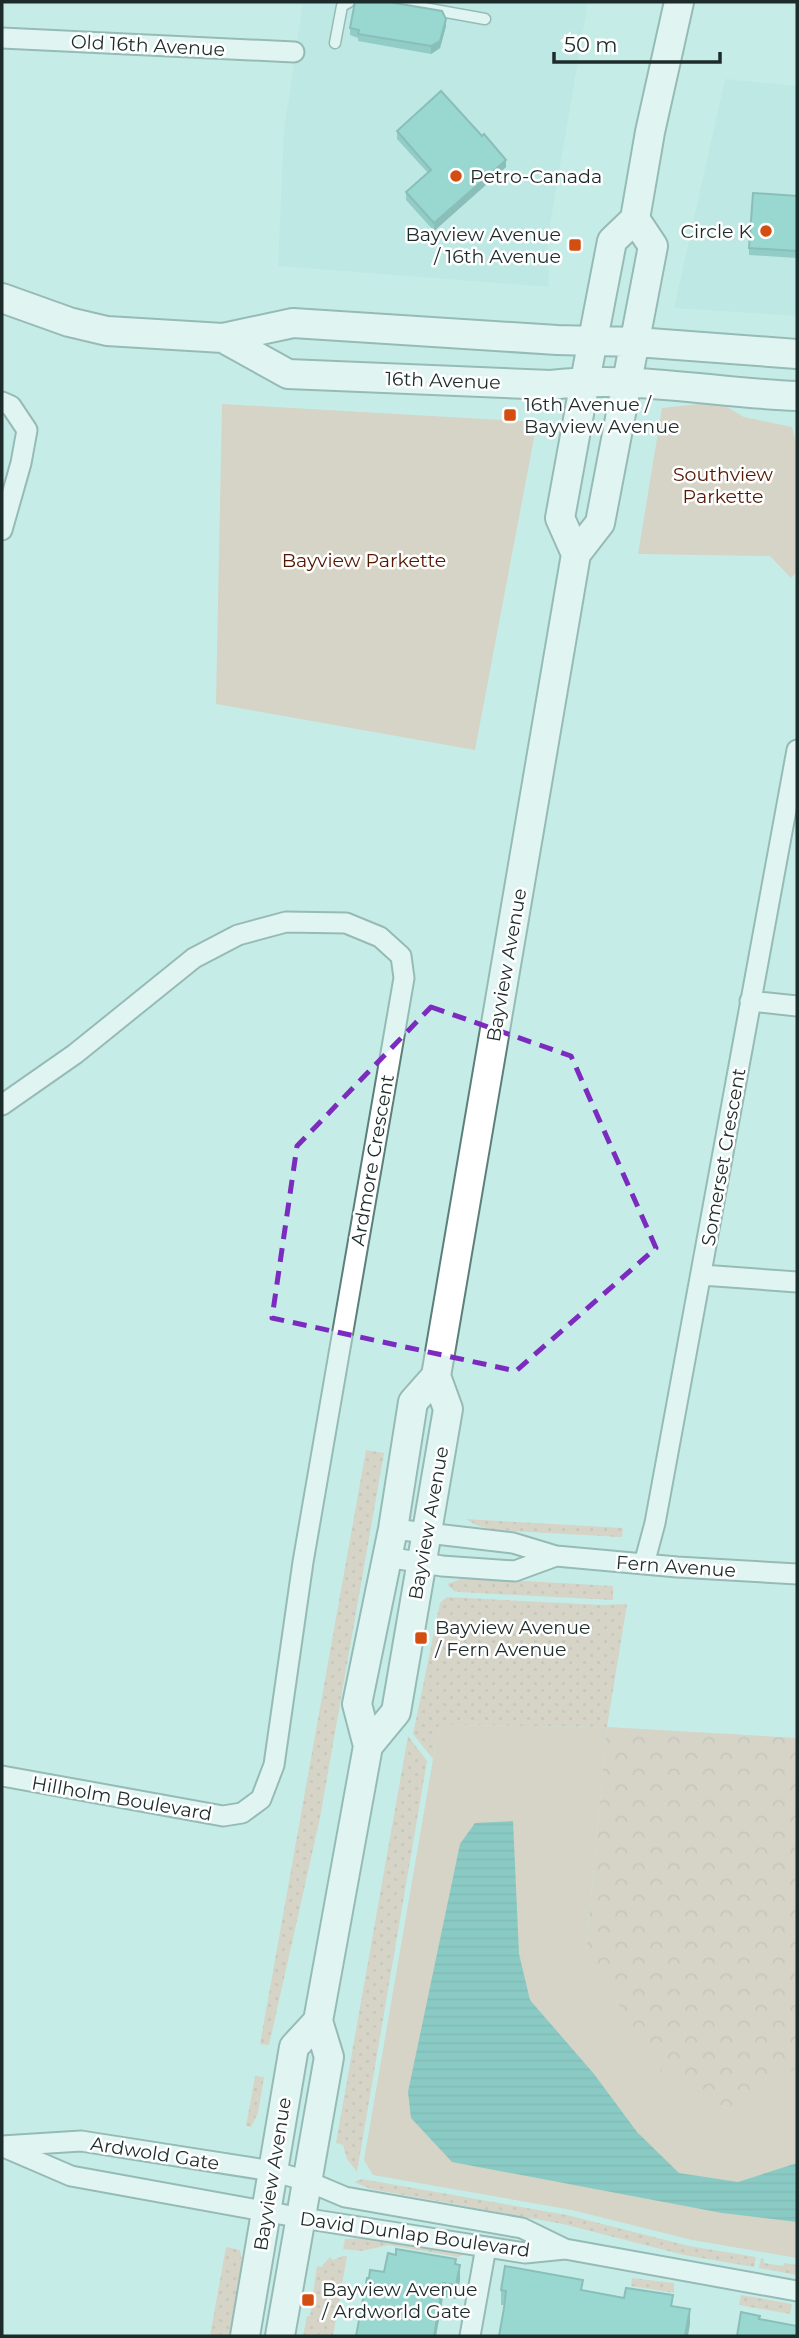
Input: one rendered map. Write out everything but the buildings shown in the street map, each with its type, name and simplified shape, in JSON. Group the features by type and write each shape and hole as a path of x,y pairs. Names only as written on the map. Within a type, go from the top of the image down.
{"main road":[{"path":"576,554 559,518 612,241 635,219 650,132 679,2"},
{"name":"Bayview Avenue","path":"368,1746 396,1712 448,1409 436,1376 576,554 600,523 653,246 635,219"},
{"name":"16th Avenue","path":"2,298 69,322 107,331 223,338 293,323 797,354"},
{"name":"16th Avenue","path":"223,338 288,374 551,385 585,381 797,396"},
{"name":"Bayview Avenue","path":"280,2336 329,2057 318,2021 368,1746 357,1704 393,1529 413,1402 436,1376"},
{"name":"Bayview Avenue","path":"246,2336 294,2047 318,2021"}],"street":[{"name":"Old 16th Avenue","path":"2,38 294,52"},
{"path":"2,402 11,406 27,430 21,463 2,530"},
{"name":"Somerset Crescent","path":"644,1564 655,1523 702,1275 797,750"},
{"name":"Ardmore Crescent","path":"2,1105 75,1054 194,958 238,935 286,922 346,923 380,937 401,956 404,978 303,1562 274,1765 261,1799 242,1813"},
{"path":"751,1001 797,1006"},
{"path":"702,1275 797,1282"},
{"name":"Fern Avenue","path":"393,1529 513,1543 555,1556 797,1574"},
{"name":"Fern Avenue","path":"387,1557 515,1571 555,1556"},
{"name":"Hillholm Boulevard","path":"2,1776 223,1816 242,1813"},
{"name":"Ardwold Gate","path":"2,2146 81,2141 272,2171 307,2181"},
{"name":"Ardwold Gate","path":"2,2146 71,2176 266,2211"},
{"name":"David Dunlap Boulevard","path":"307,2181 345,2197 522,2228 565,2249 797,2291"},
{"name":"David Dunlap Boulevard","path":"266,2211 524,2253 565,2249"},
{"path":"470,2336 486,2247"}],"lane":[{"path":"335,43 342,6 349,2"},
{"path":"391,2 485,19"}],"highlighted area":[{"path":"431,1007 571,1056 656,1248 516,1371 272,1318 297,1146"}],"shaded area":[{"path":"303,2 588,2 548,237 549,287 278,266 284,130"},
{"path":"725,79 797,86 797,316 674,308"}],"green space":[{"name":"Southview Parkette","path":"718,402 744,417 792,427 797,446 797,572 791,578 770,556 638,554 662,408"},
{"name":"Bayview Parkette","path":"222,404 537,422 475,750 216,704"},
{"path":"366,1450 384,1453 320,1818 269,2045 260,2044"},
{"path":"466,1519 623,1528 622,1537 494,1530"},
{"path":"475,1578 613,1586 613,1600 459,1592 447,1584"},
{"path":"447,1597 627,1604 607,1727 439,1725 433,1759 413,1734 440,1603"},
{"path":"439,1725 607,1727 586,1954 665,2078 731,2110 797,2068 797,2258 692,2240 572,2210 373,2175 364,2160"},
{"path":"607,1727 797,1738 797,2068 731,2110 665,2078 586,1954"},
{"path":"408,1736 427,1761 357,2172 347,2159 343,2145 336,2143"},
{"path":"255,2076 264,2077 258,2113 251,2127 246,2126"},
{"path":"362,2179 567,2215 689,2246 756,2257 754,2267 684,2255 563,2224 371,2189 354,2182"},
{"path":"345,2239 405,2240 456,2249 463,2255 458,2257 389,2245 362,2251 343,2249"},
{"path":"226,2247 240,2250 242,2262 230,2336 210,2336"},
{"path":"347,2256 333,2336 303,2336 307,2316 310,2316 317,2266 321,2267 330,2257 333,2260"},
{"path":"761,2258 764,2263 797,2265 797,2275 759,2268"},
{"path":"632,2278 674,2283 674,2293 631,2286"},
{"path":"741,2295 792,2304 790,2314 739,2305"}],"water":[{"path":"513,1821 519,1954 530,2000 594,2074 637,2132 679,2173 738,2182 797,2163 797,2222 722,2213 452,2162 411,2118 408,2092 460,1844 475,1823"}],"place":[{"name":"Petro-Canada","path":"456,176"},
{"name":"Circle K","path":"766,231"},
{"name":"Bayview Avenue / 16th Avenue","path":"575,245"},
{"name":"16th Avenue / Bayview Avenue","path":"510,415"},
{"name":"Bayview Avenue / Fern Avenue","path":"421,1638"},
{"name":"Bayview Avenue / Ardworld Gate","path":"308,2300"}]}
